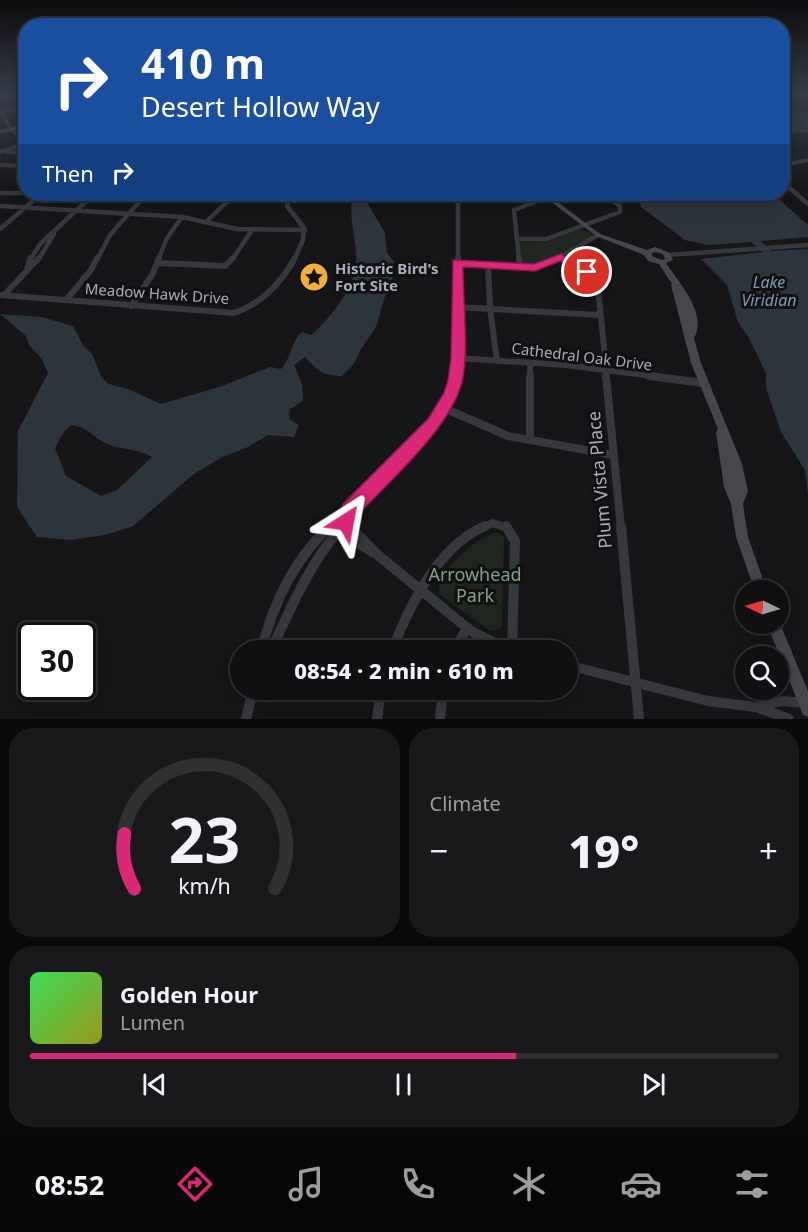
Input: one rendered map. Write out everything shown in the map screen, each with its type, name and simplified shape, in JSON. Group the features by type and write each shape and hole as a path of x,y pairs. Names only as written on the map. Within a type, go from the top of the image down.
{"street":[{"path":"0,132 16,128"},
{"path":"11,129 18,136"},
{"path":"1,152 18,146"},
{"path":"1,152 18,153"},
{"path":"790,164 808,160"},
{"path":"0,165 18,166"},
{"path":"790,188 808,204"},
{"path":"0,193 18,193"},
{"path":"0,229 33,201"},
{"path":"3,293 35,264 59,227 87,201"},
{"path":"67,299 91,270 110,235 139,201"},
{"path":"207,221 228,201"},
{"path":"289,201 287,206 305,230"},
{"path":"264,640 276,600 299,561 335,528 433,423 444,408 455,380 457,358 458,201"},
{"path":"520,267 514,210 534,201"},
{"path":"553,201 598,235 647,253 651,259 662,262 669,260 668,255"},
{"path":"516,239 546,238 617,214 621,211 620,206 613,201"},
{"path":"0,206 29,204 48,208"},
{"path":"0,206 182,217 252,230 305,230"},
{"path":"131,306 158,264 167,238 182,217"},
{"path":"158,264 225,266 231,261 252,230"},
{"name":"Meadow Hawk Drive","path":"3,293 131,306 234,313 255,304 286,274 303,241 305,230"},
{"path":"457,263 540,267 598,235"},
{"path":"647,253 655,249 668,255 808,245"},
{"name":"Plum Vista Place","path":"561,257 593,277 598,288 639,719"},
{"path":"662,262 675,285 703,383 720,426 730,487 737,504 742,537 757,580"},
{"path":"488,265 490,309 497,361"},
{"path":"456,307 600,315"},
{"name":"Cathedral Oak Drive","path":"457,358 530,363 703,383"},
{"path":"530,363 530,440"},
{"path":"444,408 488,429 530,440 613,455"},
{"path":"343,519 379,556 467,628 487,640"},
{"path":"397,640 406,617 444,560 463,538 493,523 506,526 515,541 512,640"},
{"path":"335,528 379,556"},
{"path":"276,640 301,584 335,528"},
{"path":"460,640 467,628"},
{"path":"778,634 807,707"},
{"path":"578,668 708,701 756,707 789,719"},
{"path":"246,719 251,700"},
{"path":"377,719 380,700"},
{"path":"440,719 442,700"},
{"path":"756,707 782,701 807,707"}],"green space":[{"path":"581,229 592,234 592,237 548,262 530,265 522,263 519,246 521,242 545,241"},
{"name":"Arrowhead Park","path":"495,532 504,536 502,622 501,628 493,631 439,594 439,585 458,557 478,541"}],"water":[{"path":"790,128 808,128 808,132 790,134"},
{"path":"352,201 366,201 385,233 387,253 394,262 395,272 376,327 354,364 342,376 330,375 321,371 305,357 294,365 302,384 303,401 290,409 289,419 299,425 294,437 268,435 246,448 222,457 194,474 132,527 104,535 72,540 37,537 17,507 18,431 48,373 42,359 29,345 26,336 0,314 42,317 73,326 83,345 92,354 102,378 109,384 128,389 161,404 222,386 270,367 281,369 298,336 302,332 312,335 336,309 349,288 356,266 351,217","holes":["71,425 85,429 105,443 152,457 117,490 101,496 66,476 55,448 63,433"]},
{"name":"Lake Viridian","path":"640,201 781,201 808,225 808,237 761,241 771,251 808,249 808,495 805,470 781,432 766,388 766,373 749,338 738,322 727,285 701,259 763,252 751,242 707,245 685,240 641,207"}],"place":[{"name":"Historic Bird's Fort Site","path":"314,277"}],"route":[{"path":"346,522 350,511 433,423 450,395 455,380 457,358 457,263 535,268 561,257 587,272"}]}
